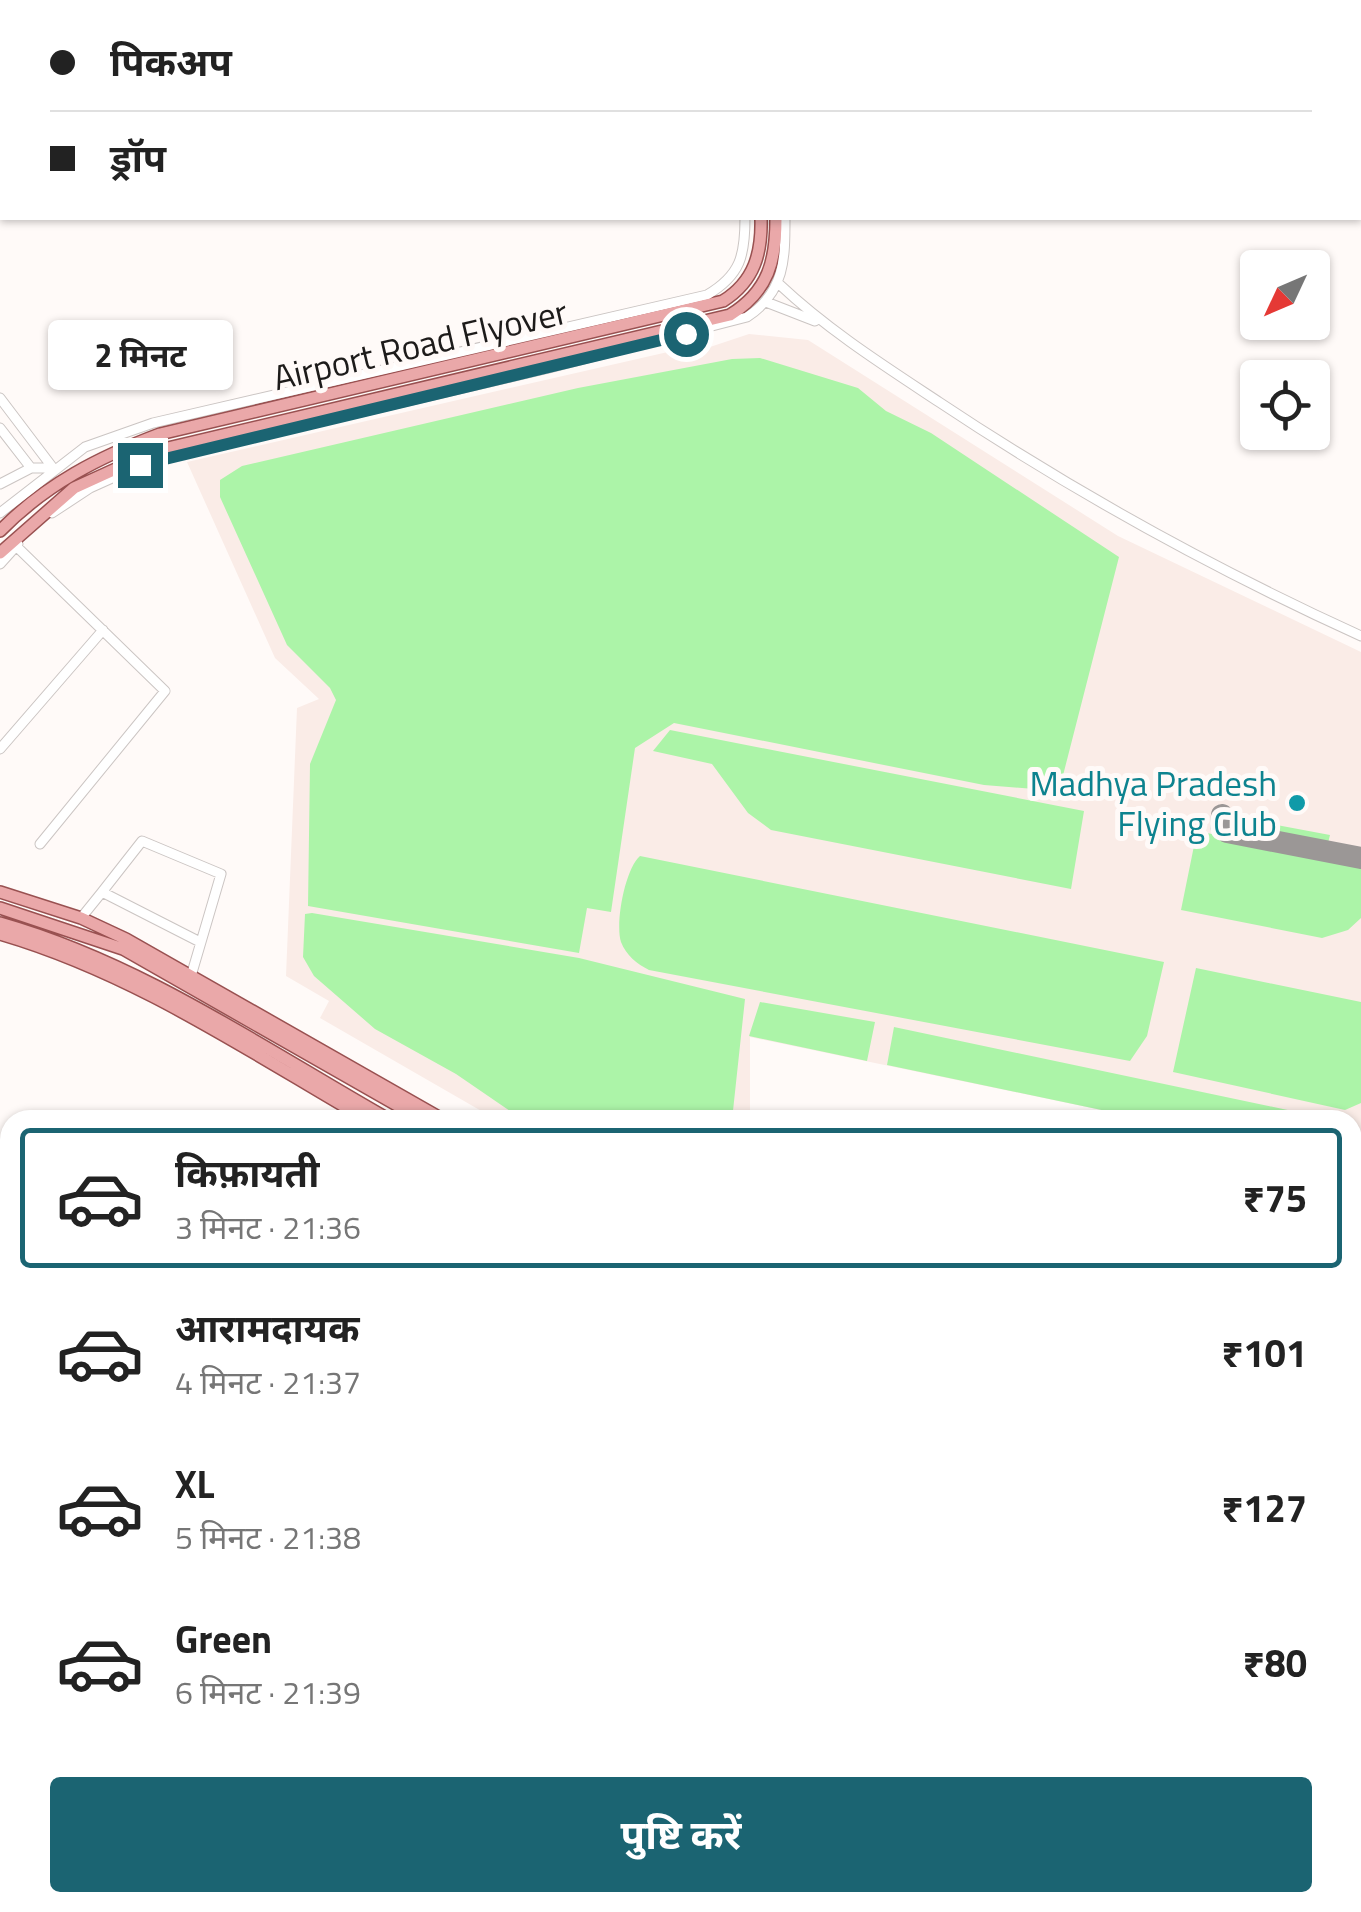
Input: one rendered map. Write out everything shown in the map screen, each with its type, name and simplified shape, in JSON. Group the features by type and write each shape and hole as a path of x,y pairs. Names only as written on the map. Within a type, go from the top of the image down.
{"main road":[{"name":"Airport Road Flyover","path":"3,522 76,470 160,434 724,301 740,289 756,265 761,220"},
{"path":"0,553 34,519 98,475 156,451 718,319 760,300 774,262 776,220"},
{"path":"0,892 81,918 426,1110"},
{"path":"0,908 124,949 187,977 407,1110"},
{"path":"0,923 76,946 126,969 352,1110"},
{"path":"0,934 83,960 157,991 372,1110"}],"street":[{"path":"3,522 53,468 85,448 153,423 708,294 732,280 740,268 746,220"},
{"path":"785,220 785,258 779,284 760,300 822,324"},
{"path":"779,284 822,324 1015,452 1141,528 1361,636"},
{"path":"0,398 53,468"},
{"path":"0,428 31,468"},
{"path":"0,484 31,468 53,468"},
{"path":"0,564 50,510"},
{"path":"16,546 166,691 40,844"},
{"path":"0,749 102,630"},
{"path":"81,918 142,841 221,874 187,977"},
{"path":"102,892 200,942"}],"shaded area":[{"path":"749,334 808,340 1118,536 1361,652 1361,1110 1101,1110 750,1037 750,1110 480,1110 320,1018 329,1001 286,976 297,708 319,699 275,658 187,462 681,349 701,350"}],"green space":[{"path":"760,358 858,388 886,411 931,433 1119,557 1059,791 984,785 674,723 635,748 611,912 587,908 579,953 308,906 310,764 336,700 330,688 287,645 220,497 220,480 242,466 578,388 732,359"},
{"path":"670,730 1084,811 1071,889 771,830 748,813 712,764 653,751"},
{"path":"1229,816 1330,835 1327,847 1235,828 1229,824"},
{"path":"1197,831 1361,864 1361,918 1348,930 1322,938 1181,910"},
{"path":"640,856 1164,962 1147,1036 1130,1061 649,970 629,955 619,933 626,884"},
{"path":"305,914 579,958 745,999 733,1110 508,1110 456,1074 375,1029 314,976 303,957"},
{"path":"1196,968 1361,1002 1361,1103 1345,1110 1173,1072"},
{"path":"760,1002 875,1022 867,1061 749,1036"},
{"path":"894,1027 1288,1110 1101,1110 887,1065"}],"taxiway":[{"path":"1222,815 1221,826 1227,832 1361,858"}],"place":[{"name":"Madhya Pradesh Flying Club","path":"1297,803"}],"route":[{"path":"140,465 686,334"}]}
